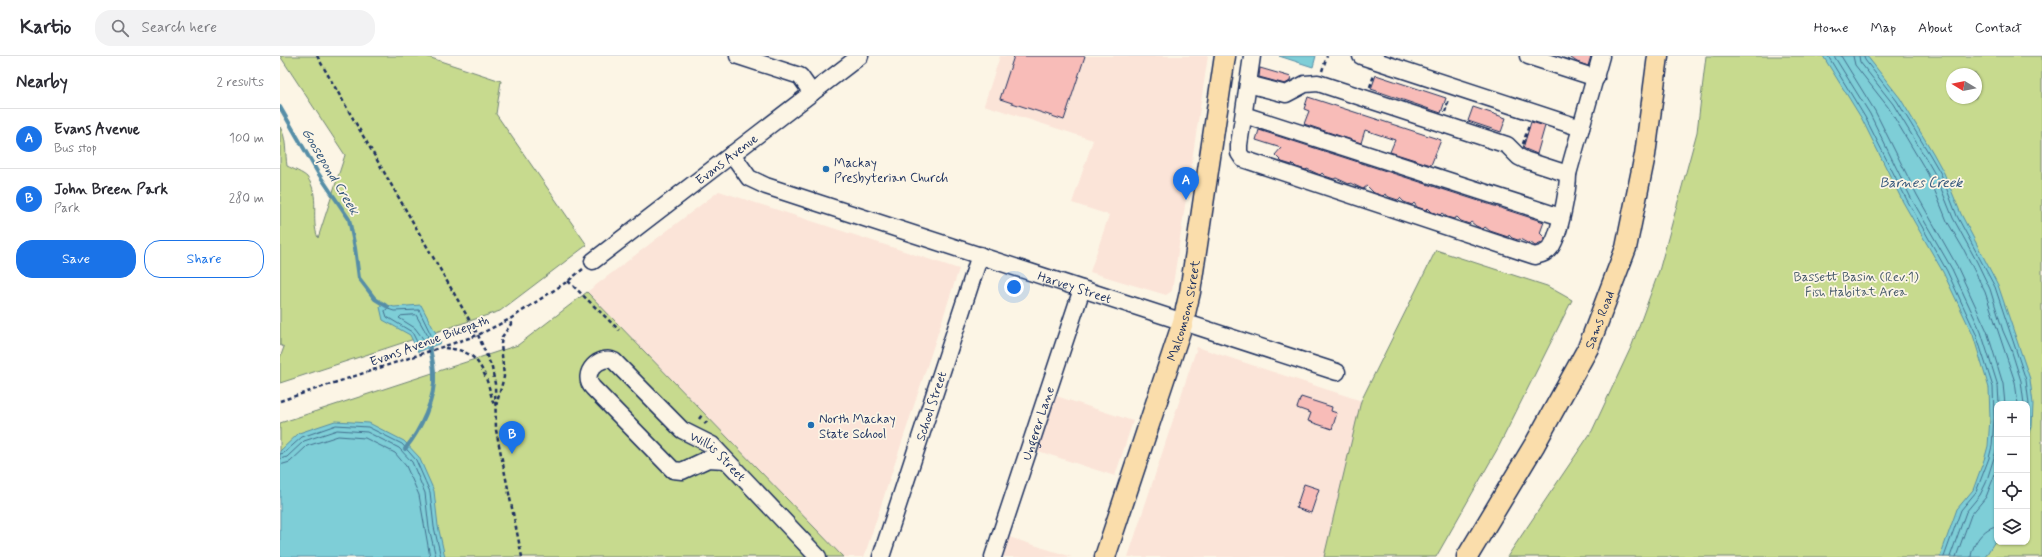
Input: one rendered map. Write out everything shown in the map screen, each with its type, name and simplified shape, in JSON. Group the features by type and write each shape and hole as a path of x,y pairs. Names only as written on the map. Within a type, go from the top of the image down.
{"main road":[{"name":"Malcomson Street","path":"1105,557 1183,322 1190,292 1226,56"},
{"name":"Sams Road","path":"1467,557 1535,444 1588,348 1626,248 1645,155 1658,56"}],"street":[{"path":"738,56 800,76 812,93"},
{"name":"Evans Avenue","path":"593,261 860,56"},
{"path":"1252,56 1239,153 1243,159 1250,163 1535,256 1544,254 1551,247 1556,236 1568,188 1568,174 1601,56"},
{"path":"1361,56 1581,128"},
{"path":"1528,56 1596,78"},
{"path":"1248,84 1286,94 1305,84 1318,83 1507,145 1519,157 1568,174"},
{"path":"1244,115 1561,217"},
{"name":"Harvey Street","path":"732,154 750,178 766,186 1338,372"},
{"name":"School Street","path":"881,557 980,255"},
{"name":"Ungerer Lane","path":"993,557 1082,289"},
{"name":"Willis Street","path":"725,460 708,459 682,471 673,470 589,383 587,378 592,368 603,360 610,359 614,361 682,430 708,442 818,557"}],"path":[{"path":"317,56 478,335 492,368 495,384 497,436 522,557"},
{"path":"1366,99 1378,62"},
{"path":"1442,124 1453,86"},
{"path":"1519,157 1533,112"},
{"name":"Evans Avenue Bikepath","path":"280,401 443,348 478,335 510,319 568,281 593,261"},
{"path":"568,281 619,330"},
{"path":"495,408 504,377 501,344 502,337 511,324 510,319"},
{"path":"443,348 464,352 473,357 486,379 495,408"},
{"path":"699,419 702,415"},
{"path":"704,424 708,420"}],"shaded area":[{"path":"1000,56 1208,56 1172,291 1166,295 1090,272 1109,215 1072,203 1093,140 984,105"},
{"name":"North Mackay State School","path":"719,191 959,269 864,557 843,557 587,292"},
{"path":"1197,347 1414,418 1369,557 1128,557"},
{"path":"1056,396 1133,421 1115,476 1038,451"},
{"path":"1009,537 1072,557 1003,557"}],"green space":[{"path":"280,56 425,56 501,81 496,114 587,245 500,311 280,383 280,358 284,347 280,345 280,127 285,141 287,166 307,177 314,192 315,223 318,238 345,155"},
{"name":"Bassett Basin (Rev.1) Fish Habitat Area","path":"1706,56 2042,56 2042,557 1507,557 1592,431 1632,345 1659,271 1697,132"},
{"path":"1436,250 1547,286 1572,300 1498,448 1436,557 1324,557 1361,401"},
{"path":"587,292 843,557 361,557 280,484 280,423 518,345"}],"water":[{"path":"1279,56 1316,56 1313,67"},
{"name":"Barnes Creek","path":"1823,56 1867,56 1900,98 1944,173 1961,214 1998,285 2030,379 2033,404 2032,427 2030,433 2030,401 1994,401 1994,543 1985,557 1940,557 1957,509 1973,490 1985,457 1988,446 1990,418 1989,388 1973,335 1943,272 1903,202 1862,119"},
{"path":"385,304 394,307 421,305 441,343 418,352 410,335 383,320 380,307"},
{"path":"335,421 369,423 404,441 419,457 434,491 438,526 445,557 280,557 280,451 299,433"}],"building":[{"path":"1014,56 1085,56 1064,120 1000,99"},
{"path":"1568,56 1591,56 1588,66 1577,62"},
{"path":"1260,68 1291,77 1290,81 1285,84 1259,77"},
{"path":"1376,75 1446,98 1441,113 1371,89"},
{"path":"1308,97 1441,140 1431,165 1390,152 1395,140 1365,130 1361,143 1304,124 1309,111 1304,109"},
{"path":"1473,107 1506,118 1501,132 1468,121"},
{"path":"1531,122 1545,126 1537,154 1523,148"},
{"path":"1259,130 1544,222 1540,233 1545,238 1542,243 1535,246 1530,242 1529,244 1520,239 1518,240 1512,238 1509,235 1508,237 1490,231 1485,227 1483,229 1471,222 1469,224 1461,221 1457,217 1454,219 1447,217 1442,213 1440,215 1432,212 1428,208 1426,210 1417,207 1414,203 1412,205 1404,202 1400,198 1398,200 1385,194 1383,196 1374,193 1367,186 1363,189 1336,178 1334,179 1325,176 1322,173 1320,175 1307,169 1296,167 1293,164 1282,162 1275,155 1281,148 1256,140"},
{"path":"1301,397 1332,407 1331,411 1337,413 1332,429 1308,421 1311,413 1297,408"},
{"path":"1304,484 1319,489 1311,513 1296,508"}],"waterway":[{"name":"Goosepond Creek","path":"280,107 318,173 349,219 359,278 375,299 388,307"},
{"name":"Goosepond Creek","path":"405,449 411,442 430,404 434,383 434,370 429,344"}],"place":[{"name":"Mackay Presbyterian Church","path":"826,169"},
{"name":"Evans Avenue","path":"1186,200"},
{"name":"North Mackay State School","path":"811,425"},
{"name":"John Breen Park","path":"512,454"}]}
